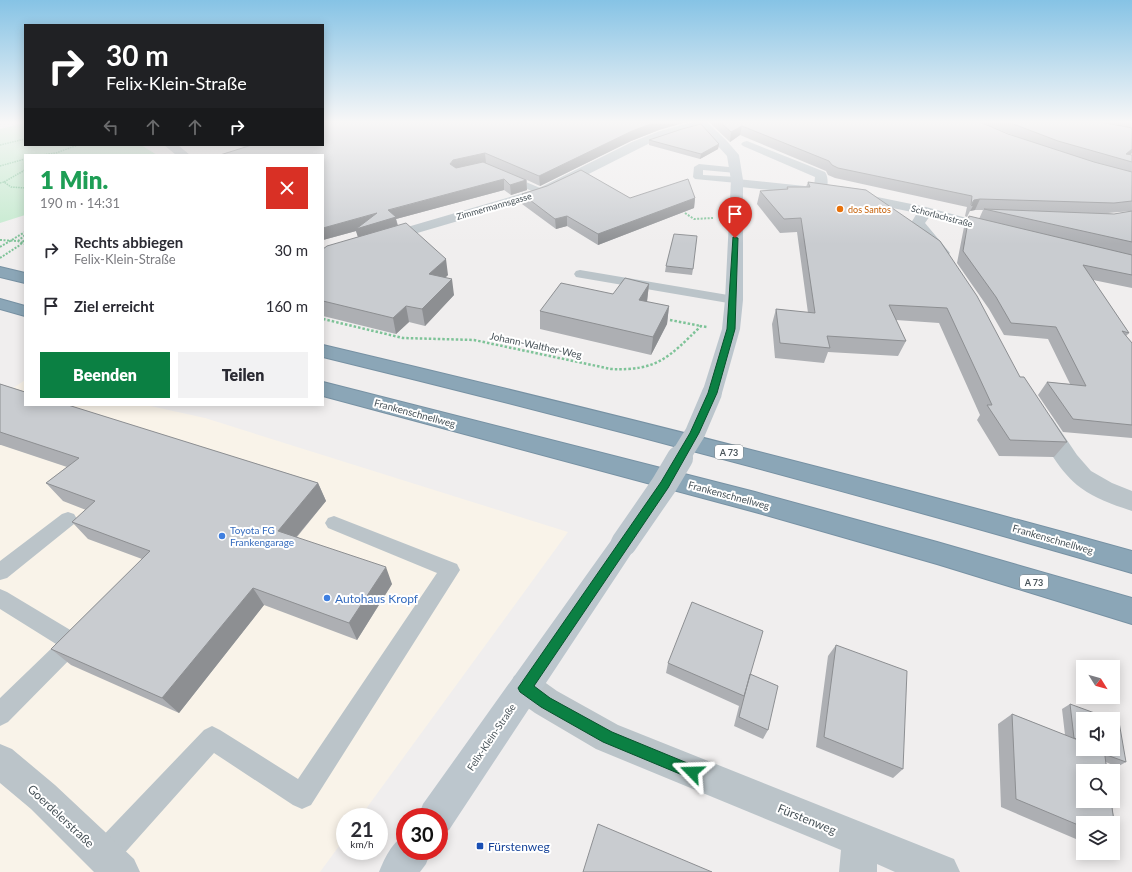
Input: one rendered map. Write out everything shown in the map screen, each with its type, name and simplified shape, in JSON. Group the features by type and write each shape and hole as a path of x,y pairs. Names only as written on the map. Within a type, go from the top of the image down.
{"highway":[{"path":"0,272 24,278"},
{"path":"0,304 24,311"},
{"name":"Frankenschnellweg","path":"324,351 501,393 772,463 906,498 1132,562"},
{"name":"Frankenschnellweg","path":"324,389 755,502 937,553 1132,611"}],"street":[{"name":"Zimmermannsgasse","path":"375,241 542,192 561,185 601,163"},
{"name":"Felix-Klein-Straße","path":"442,808 664,485 695,433 712,393 731,329 734,300 737,178 734,163"},
{"path":"792,163 822,175 831,193"},
{"name":"Schorlachstraße","path":"737,178 882,201 1005,232"},
{"path":"951,267 939,248 918,223 926,211 994,216"},
{"path":"1034,408 1078,473 1099,487 1125,499"},
{"name":"Fürstenweg","path":"525,688 546,702 608,737 859,856 941,872"},
{"name":"Goerdelerstraße","path":"0,761 43,797 112,864"},
{"path":"398,872 407,860"}],"lane":[{"path":"499,174 542,192"},
{"path":"580,274 734,300"},
{"path":"0,572 68,519"},
{"path":"112,864 212,738 302,796 450,570 334,523"},
{"path":"0,598 72,642"},
{"path":"0,714 88,626"}],"path":[{"path":"0,166 12,163"},
{"path":"0,183 24,171"},
{"path":"4,182 11,187 24,188"},
{"path":"685,213 694,219 736,217"},
{"path":"0,247 24,233"},
{"path":"18,241 24,236"},
{"path":"0,240 18,241 24,244"},
{"path":"0,258 24,240"},
{"name":"Johann-Walther-Weg","path":"324,319 403,338 474,340 603,368 627,371 656,365 666,359 701,326"},
{"path":"670,320 701,326 731,329"}],"shaded area":[{"path":"24,381 24,406 151,406 205,418 568,532 367,808 336,808 336,850 320,872 0,872 0,397"}],"green space":[{"path":"0,163 24,163 24,215 0,223"}],"building":[{"path":"324,163 451,163 450,164 456,168 485,163 526,180 510,185 504,179 388,210 396,217 356,229 377,213 324,228"},
{"path":"508,163 567,163 539,176"},
{"path":"830,163 1097,163 1132,172 1132,201 1114,203 980,199 974,200 972,203 973,206 971,205 972,196 838,168"},
{"path":"581,170 630,198 688,179 695,198 598,234 567,216 555,219 522,194 547,186"},
{"path":"808,182 866,190 940,241 977,296 1020,377 1024,377 1067,442 1010,440 987,405 992,405 947,308 889,305 906,341 827,336 830,348 780,343 776,309 815,313 801,218 784,219 760,191 788,189 787,187 810,187"},
{"path":"984,209 1114,214 1132,211 1132,242"},
{"path":"969,216 1132,255 1132,275 1083,265 1129,333 1122,331 1132,343 1132,425 1073,419 1047,382 1086,386 1056,327 1011,323 996,297 963,251"},
{"path":"406,223 446,259 429,274 452,279 422,309 406,306 393,318 324,301 324,248 327,246"},
{"path":"674,234 697,236 693,269 666,266"},
{"path":"625,278 649,284 639,300 669,306 653,337 540,311 561,283 613,294"},
{"path":"0,384 24,392 24,406 71,406 318,483 278,531 386,567 349,623 253,588 162,698 51,649 150,551 72,522 95,501 46,483 79,458 0,432"},
{"path":"692,602 763,631 744,696 668,663"},
{"path":"836,645 907,671 903,769 824,737"},
{"path":"750,674 778,686 768,730 739,717"},
{"path":"1070,704 1092,712 1076,712 1076,739 1074,738"},
{"path":"1012,714 1076,739 1076,756 1105,756 1106,764 1076,764 1076,808 1112,808 1113,816 1076,816 1076,824 1016,799"},
{"path":"1120,728 1126,762 1110,756 1120,756"},
{"path":"598,824 712,872 583,872"}],"place":[{"name":"dos Santos","path":"840,209"},
{"name":"Toyota FG Frankengarage","path":"222,536"},
{"name":"Autohaus Kropf","path":"327,598"},
{"name":"Fürstenweg","path":"480,846"}],"route":[{"path":"692,772 608,737 546,702 525,688 664,485 695,433 712,393 731,329 734,300 735,238"}]}
